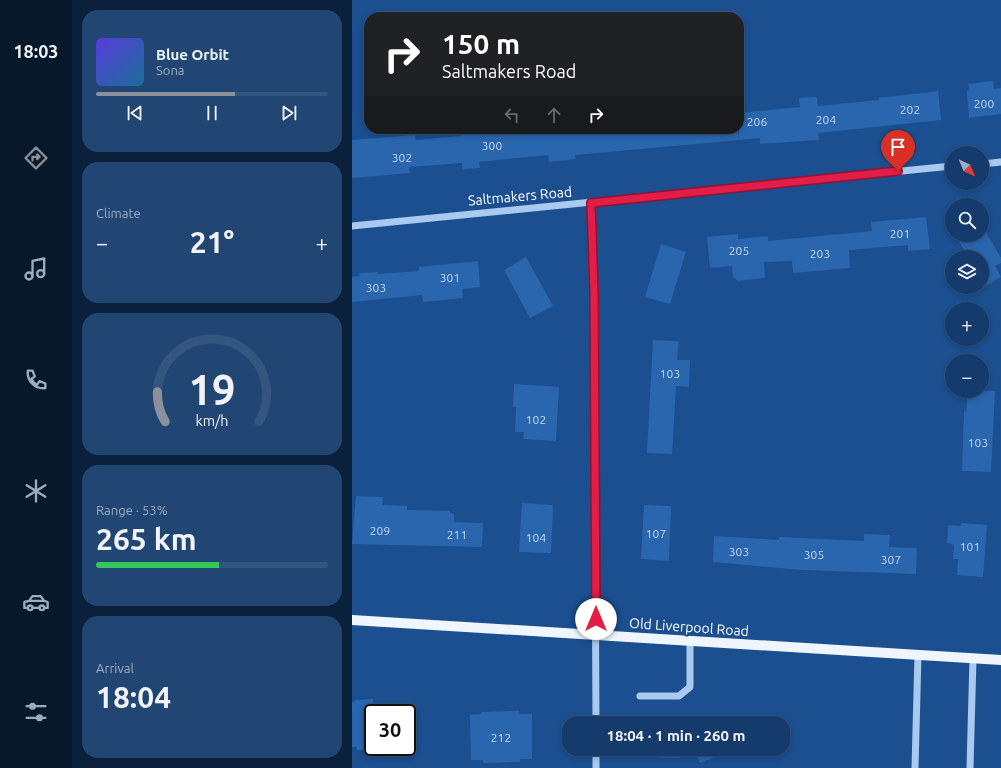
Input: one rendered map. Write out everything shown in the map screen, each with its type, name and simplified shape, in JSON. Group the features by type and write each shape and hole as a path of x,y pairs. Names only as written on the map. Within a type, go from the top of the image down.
{"main road":[{"name":"Old Liverpool Road","path":"352,620 1001,660"}],"street":[{"path":"989,163 1001,162"},
{"name":"Saltmakers Road","path":"352,226 945,167"},
{"path":"591,203 594,300 596,716"},
{"path":"640,696 679,696 690,687 690,640"},
{"path":"915,768 918,655"},
{"path":"970,768 973,658"},
{"path":"596,756 596,768"}],"building":[{"path":"993,81 994,89 1001,88 1001,114 969,118 967,91 969,91 968,84"},
{"path":"938,91 941,120 818,133 819,140 760,144 760,138 739,140 739,134 744,134 744,113 800,107 799,98 817,97 818,106 879,100 879,98"},
{"path":"461,134 738,134 739,140 575,155 576,159 549,162 548,155 479,162 480,168 462,169 462,163 409,167 410,173 352,178 352,140 415,135 416,140 461,136"},
{"path":"926,217 930,249 908,251 908,245 849,250 850,268 793,273 792,261 764,262 765,278 738,281 733,277 732,266 710,268 707,237 738,234 738,239 768,236 768,241 872,231 871,222"},
{"path":"989,237 1001,258 1001,263 995,266 1001,277 989,284 989,250 964,250 959,242 989,242"},
{"path":"661,244 686,252 670,304 645,297"},
{"path":"526,257 553,306 530,318 504,270"},
{"path":"478,261 480,287 462,289 463,298 423,302 422,295 352,302 352,277 360,276 359,273 378,272 378,274 419,271 419,267"},
{"path":"653,340 679,341 677,360 690,360 689,387 676,386 672,454 647,453"},
{"path":"514,384 559,387 556,441 523,439 524,432 515,432 516,407 513,407"},
{"path":"989,391 995,391 991,472 962,471 964,411 966,412 967,398 989,398"},
{"path":"356,496 383,497 382,505 407,506 407,510 450,511 450,513 454,514 454,522 483,523 482,547 352,544"},
{"path":"522,503 553,505 551,553 519,552"},
{"path":"644,505 671,506 669,561 641,559"},
{"path":"962,523 987,525 983,577 957,575 958,559 953,559 954,545 947,543 948,525 960,526"},
{"path":"864,534 890,535 889,547 917,548 916,574 802,570 713,562 714,536 779,540 779,537 864,541"},
{"path":"373,699 373,704 364,704 364,750 357,750 357,747 352,747 352,702 355,702 355,700"},
{"path":"519,711 519,714 532,714 532,759 520,759 520,762 483,763 483,760 471,760 470,715 481,714 481,712"},
{"path":"621,756 684,756 679,758"},
{"path":"697,756 717,756 700,763"}],"route":[{"path":"596,619 594,292 591,203 898,171"}]}
